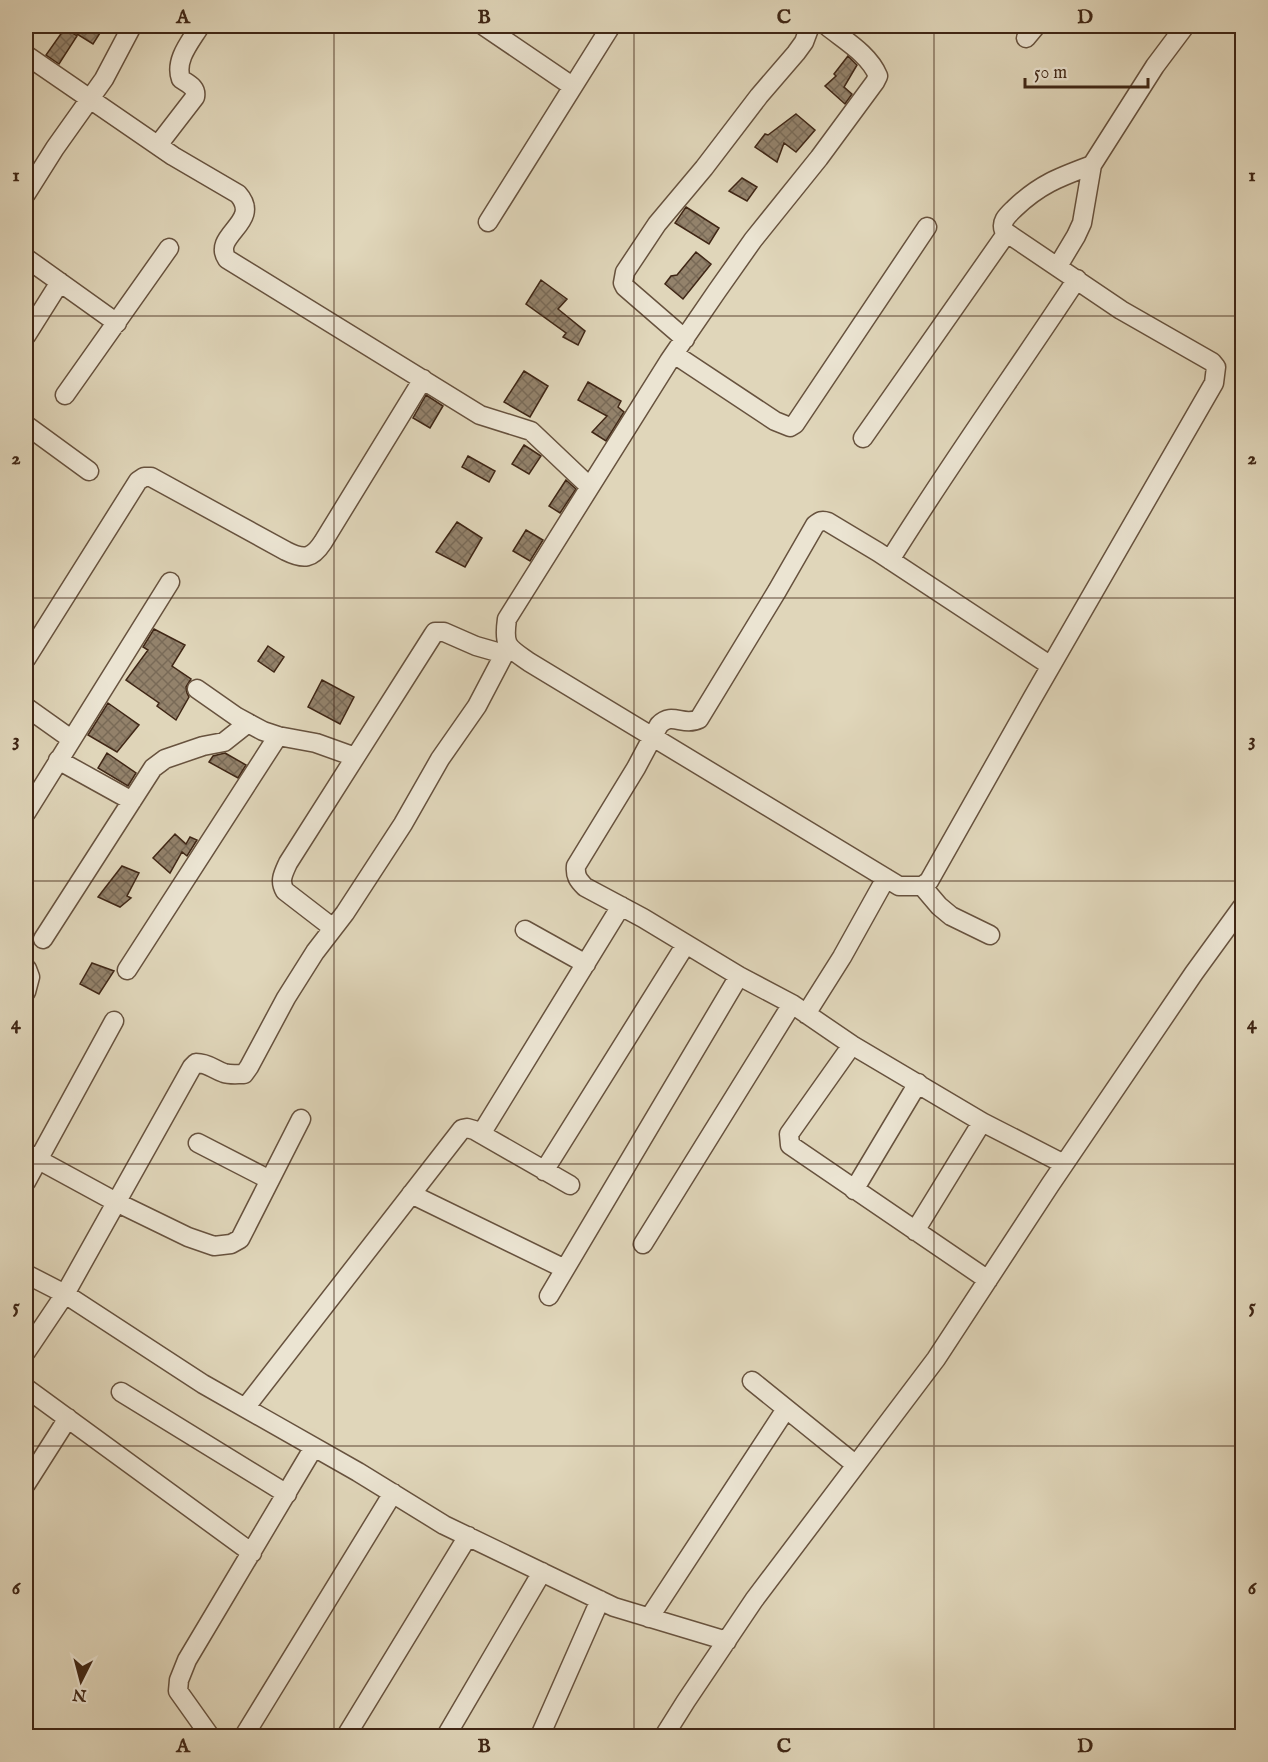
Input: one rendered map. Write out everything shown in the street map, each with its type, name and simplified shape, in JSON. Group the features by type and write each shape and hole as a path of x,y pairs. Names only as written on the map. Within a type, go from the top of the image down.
{"street":[{"path":"26,194 104,79 132,26"},
{"path":"158,145 195,97 196,93 193,88 181,79 178,68 200,26"},
{"path":"484,26 572,86"},
{"path":"488,222 611,26"},
{"path":"684,339 625,287 623,283 625,272 657,225 796,53 804,42 810,26"},
{"path":"26,1352 65,1294 192,1067 196,1063 202,1063 225,1074 243,1074 249,1067 286,998 315,952 345,913 403,824 440,759 477,706 506,650 507,619 674,354 753,240 819,158 875,82 878,76 868,59 827,26"},
{"path":"1058,266 1082,223 1092,165 1155,66 1185,26"},
{"path":"26,55 243,200 246,210 244,216 227,239 223,249 223,254 227,259 480,415 531,431 590,487"},
{"path":"333,928 285,891 281,880 288,863 435,632 444,632 476,646 506,650 529,662 899,886 922,886 929,881 1214,383 1216,367 1212,362 1140,322 1006,234 1002,228 1003,220 1031,193 1092,165"},
{"path":"674,354 775,421 790,427 795,424 927,227"},
{"path":"863,438 1006,234"},
{"path":"65,395 169,248"},
{"path":"26,258 117,323"},
{"path":"890,560 930,496 1026,358 1077,279"},
{"path":"26,336 60,282"},
{"path":"26,659 138,481 144,477 151,477 294,555 310,556 323,542 423,379"},
{"path":"26,425 89,471"},
{"path":"1051,666 890,560 823,520 815,525 699,719 689,722 669,718 663,720 659,725 576,866 575,874 585,886 799,1009 852,1045 982,1122 1064,1164"},
{"path":"26,813 170,582"},
{"path":"197,689 263,731 316,743 355,757"},
{"path":"26,707 71,739"},
{"path":"43,939 153,768 159,763 203,746 224,742 248,723"},
{"path":"127,970 278,736"},
{"path":"58,760 132,801"},
{"path":"643,1244 799,1009 842,957 886,878"},
{"path":"922,886 951,916 990,935"},
{"path":"481,1134 621,906"},
{"path":"664,1737 754,1600 936,1359 1064,1164 1194,973 1242,907"},
{"path":"525,930 586,964"},
{"path":"544,1170 686,944"},
{"path":"26,968 30,977 26,992"},
{"path":"549,1296 739,976"},
{"path":"26,1182 32,1156 114,1021"},
{"path":"852,1045 789,1134 790,1145 987,1280"},
{"path":"854,1190 918,1083"},
{"path":"32,1156 116,1202 188,1237 214,1246 231,1244 240,1239 301,1119"},
{"path":"915,1231 982,1122"},
{"path":"245,1408 462,1129 474,1130 570,1185"},
{"path":"198,1143 270,1180"},
{"path":"411,1194 565,1269"},
{"path":"26,1274 65,1294 203,1384 393,1493 444,1525 614,1607 726,1641"},
{"path":"752,1382 856,1465"},
{"path":"26,1388 252,1553"},
{"path":"121,1392 287,1494"},
{"path":"649,1618 786,1409"},
{"path":"26,1484 68,1418"},
{"path":"210,1737 178,1691 178,1680 314,1447"},
{"path":"244,1737 393,1493"},
{"path":"346,1737 468,1536"},
{"path":"446,1737 542,1572"},
{"path":"540,1737 600,1600"}],"building":[{"path":"83,26 89,26 100,33 93,44 77,34"},
{"path":"65,28 77,36 59,64 46,55"},
{"path":"848,56 857,65 844,87 852,94 845,104 825,86 836,76 834,74"},
{"path":"796,114 815,130 796,152 784,143 777,162 755,147 765,134 768,135"},
{"path":"742,178 757,187 747,201 729,191"},
{"path":"686,207 719,228 709,244 675,223"},
{"path":"696,252 711,264 683,299 665,284 671,276 677,275"},
{"path":"541,280 567,299 558,309 585,331 578,345 563,337 566,333 526,304"},
{"path":"524,371 548,386 530,417 504,402"},
{"path":"588,382 621,401 618,407 624,412 606,441 592,432 607,416 578,400"},
{"path":"426,395 443,406 430,428 413,418"},
{"path":"524,445 541,456 529,474 512,464"},
{"path":"468,456 495,471 489,482 462,467"},
{"path":"566,480 576,489 560,513 549,506"},
{"path":"457,522 482,538 465,567 436,552"},
{"path":"526,530 543,540 530,561 513,551"},
{"path":"154,629 185,645 172,666 191,679 186,687 189,697 176,720 157,706 159,703 126,680 148,650 143,647"},
{"path":"268,646 284,657 274,672 258,661"},
{"path":"322,680 354,697 340,724 308,707"},
{"path":"108,703 139,725 117,752 88,735"},
{"path":"107,753 136,773 128,786 98,768"},
{"path":"225,753 246,765 238,778 209,762 213,756"},
{"path":"175,834 186,844 190,837 197,840 187,856 182,852 170,873 153,858"},
{"path":"122,866 139,873 127,896 131,898 120,907 98,897"},
{"path":"92,963 114,971 99,994 80,984"}]}
